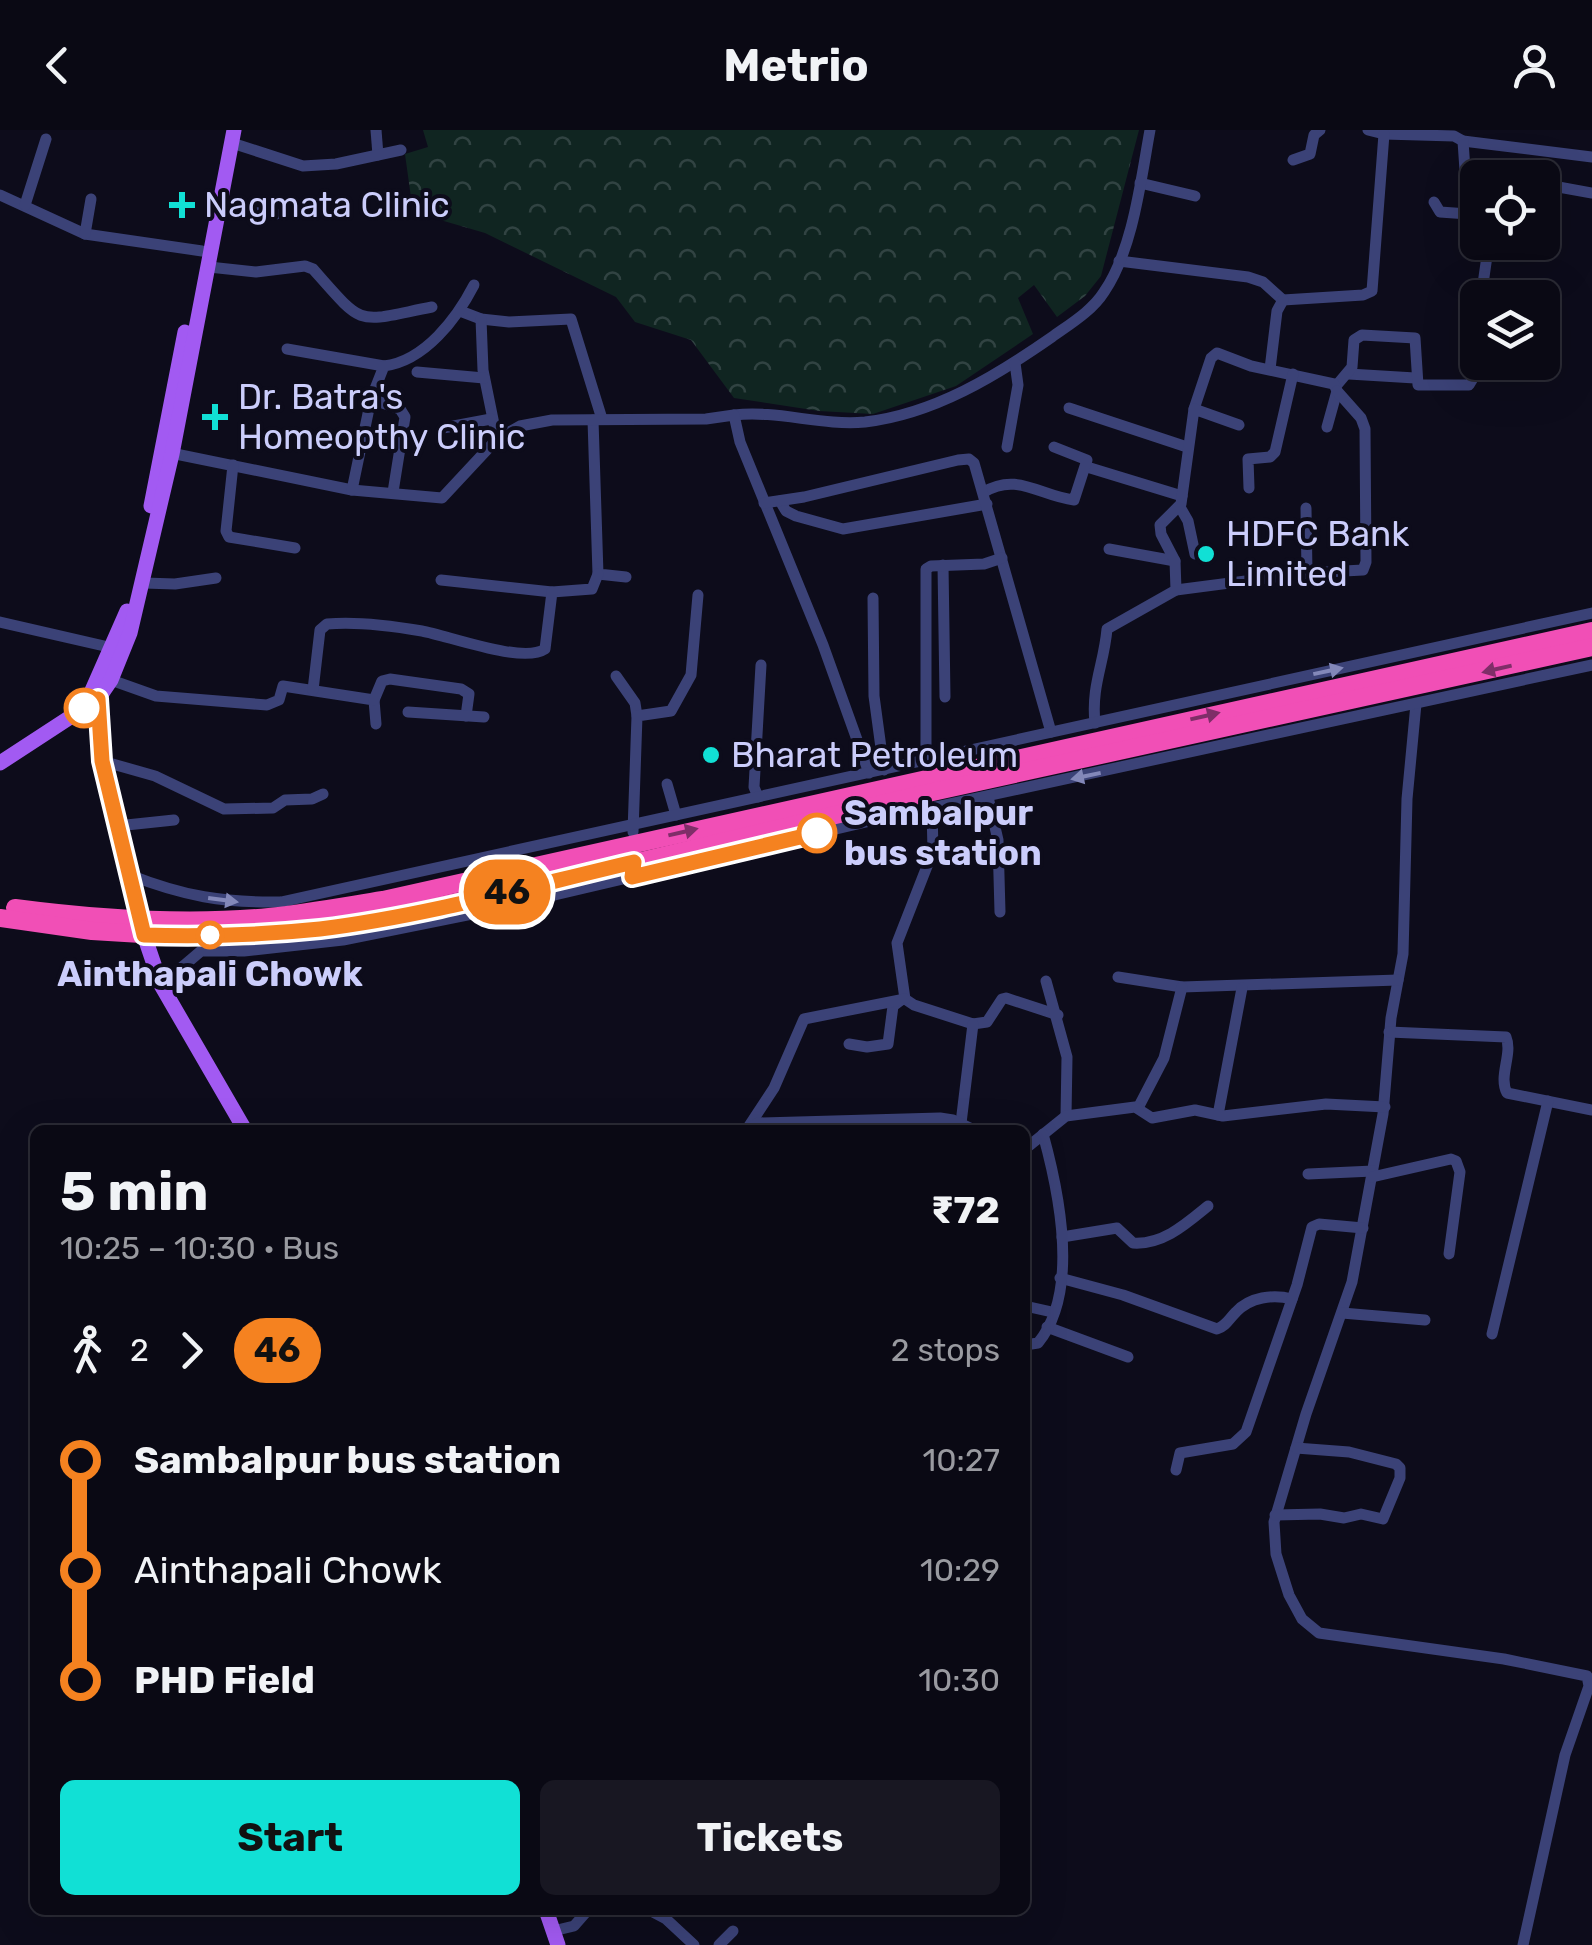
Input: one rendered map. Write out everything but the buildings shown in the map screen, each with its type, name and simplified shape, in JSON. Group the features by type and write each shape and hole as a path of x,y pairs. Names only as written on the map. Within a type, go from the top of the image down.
{"highway":[{"path":"0,918 268,934 325,928 413,912 634,852 1592,631"},
{"path":"634,852 911,797 1592,647"},
{"path":"0,906 142,927"}],"main road":[{"path":"205,259 219,210 230,134"},
{"path":"0,762 97,693 130,634 144,584 230,134"},
{"path":"167,452 136,583 97,693 102,761 142,927 161,986 242,1125"}],"street":[{"path":"376,130 378,155"},
{"path":"167,452 352,490 442,498 497,438 520,426 552,420 706,420 761,414 846,423 880,420 962,392 1015,362 1092,308 1104,294 1119,261 1150,130"},
{"path":"1293,160 1310,154 1314,135 1320,130"},
{"path":"1368,130 1454,136 1463,141 1592,157"},
{"path":"230,134 303,166 400,150"},
{"path":"1119,261 1248,277 1263,282 1284,300 1363,295 1372,291 1384,134"},
{"path":"25,206 46,139"},
{"path":"1463,141 1468,160"},
{"path":"1140,183 1196,196"},
{"path":"1560,187 1592,193"},
{"path":"0,194 85,234 256,272 305,266 354,316 369,320 432,307"},
{"path":"85,234 91,199"},
{"path":"1434,202 1440,212 1460,214"},
{"path":"219,210 276,214"},
{"path":"287,349 391,366 424,347 460,311 474,284"},
{"path":"1270,369 1278,311 1284,300"},
{"path":"440,580 552,592 592,588 598,574 597,419 571,319 509,322 481,319 460,311"},
{"path":"481,319 484,378 497,438"},
{"path":"1327,426 1337,389 1349,374 1357,337 1410,336 1416,342 1418,385 1464,386 1473,380"},
{"path":"1096,723 1092,695 1105,656 1107,629 1176,590 1306,573 1358,571 1365,566 1364,423 1331,382 1214,353 1194,409 1181,502 1196,554"},
{"path":"1007,448 1018,385 1015,362"},
{"path":"352,490 371,399 384,366"},
{"path":"417,372 484,378"},
{"path":"1248,488 1248,459 1270,457 1275,452 1293,374"},
{"path":"1349,374 1415,378"},
{"path":"371,399 400,409 405,417 393,492"},
{"path":"1069,408 1187,447"},
{"path":"1194,409 1239,426"},
{"path":"734,415 740,442 823,645 869,773"},
{"path":"442,428 491,419"},
{"path":"780,502 786,511 843,530 986,498 999,483 1011,482 1074,500 1086,466 1085,457 1054,447"},
{"path":"764,503 968,459 979,472 1051,732"},
{"path":"233,465 226,531 229,537 295,548"},
{"path":"1086,466 1181,502"},
{"path":"804,497 813,521"},
{"path":"1176,590 1175,561 1160,529 1181,502"},
{"path":"1306,508 1306,573"},
{"path":"1108,549 1175,561"},
{"path":"926,761 924,575 931,566 984,564 1002,558"},
{"path":"943,565 945,696"},
{"path":"598,574 626,578"},
{"path":"144,584 216,578"},
{"path":"313,690 320,630 328,624 424,631 475,646 534,654 545,648 552,592"},
{"path":"638,716 671,711 691,674 698,595"},
{"path":"873,598 874,696 884,770"},
{"path":"161,986 201,951 244,951 343,940 634,852 676,815 1592,613"},
{"path":"0,622 114,648"},
{"path":"758,797 754,787 761,665"},
{"path":"130,874 171,891 230,903 281,902 634,852 932,808 1592,665"},
{"path":"616,676 636,703 638,716 634,852"},
{"path":"376,724 374,700 382,681 390,679 460,689 468,694 466,716"},
{"path":"97,693 268,705 279,700 283,686 374,700"},
{"path":"1416,704 1407,799 1403,954 1389,1032 1384,1107 1342,1313 1275,1515 1276,1554 1302,1618 1319,1633 1504,1658 1588,1676 1589,1686 1565,1755 1523,1945"},
{"path":"408,712 484,717"},
{"path":"102,761 155,776 224,809 273,808 286,800 312,799 323,794"},
{"path":"667,784 676,815"},
{"path":"988,796 996,830 1000,912"},
{"path":"932,808 933,852 897,943 905,998 914,1005 973,1024 987,1022 1006,998 1058,1015"},
{"path":"116,826 174,820"},
{"path":"1118,977 1182,988 1398,980"},
{"path":"1046,981 1067,1056 1066,1116"},
{"path":"1138,1108 1167,1048 1182,988"},
{"path":"1218,1114 1242,988"},
{"path":"849,1044 888,1044 893,1006 905,998"},
{"path":"750,1125 774,1088 804,1018 905,998"},
{"path":"961,1122 973,1024"},
{"path":"1389,1032 1506,1037 1509,1044 1504,1088 1512,1094 1592,1110"},
{"path":"1492,1334 1548,1100"},
{"path":"1030,1145 1066,1116 1138,1108 1152,1118 1195,1110 1234,1116 1326,1104 1384,1107"},
{"path":"754,1125 910,1118 940,1118 966,1125"},
{"path":"1030,1344 1038,1343 1047,1327 1060,1278 1058,1191 1043,1134"},
{"path":"1308,1174 1372,1174 1456,1160 1460,1172 1448,1254"},
{"path":"1062,1236 1117,1228 1133,1243 1144,1243 1178,1231 1208,1206"},
{"path":"1176,1470 1180,1452 1233,1444 1243,1438 1292,1300 1312,1227 1319,1224 1362,1228"},
{"path":"1060,1278 1217,1329 1226,1325 1241,1307 1258,1299 1271,1296 1292,1300"},
{"path":"1030,1307 1052,1312"},
{"path":"1342,1313 1425,1320"},
{"path":"1047,1327 1128,1357"},
{"path":"1275,1515 1328,1514 1344,1518 1361,1514 1383,1519 1400,1478 1396,1464 1349,1452 1296,1448"},
{"path":"556,1938 584,1915"},
{"path":"658,1915 694,1945"},
{"path":"719,1945 733,1930"}],"green space":[{"path":"423,130 1139,130 1101,276 1085,296 1057,317 1034,285 1018,298 1033,334 956,386 873,414 819,411 734,398 691,340 635,322 616,297 485,233 413,212 405,154 428,147"}],"bus line":[{"name":"46","path":"84,708 98,699 102,761 144,935 268,934 325,928 536,886 634,862 632,877 817,833"}],"place":[{"name":"Nagmata Clinic","path":"182,205"},
{"name":"Dr. Batra's Homeopthy Clinic","path":"215,417"},
{"name":"HDFC Bank Limited","path":"1206,554"},
{"name":"Bharat Petroleum","path":"711,755"},
{"name":"Sambalpur bus station","path":"817,833"},
{"name":"Ainthapali Chowk","path":"210,935"}]}
